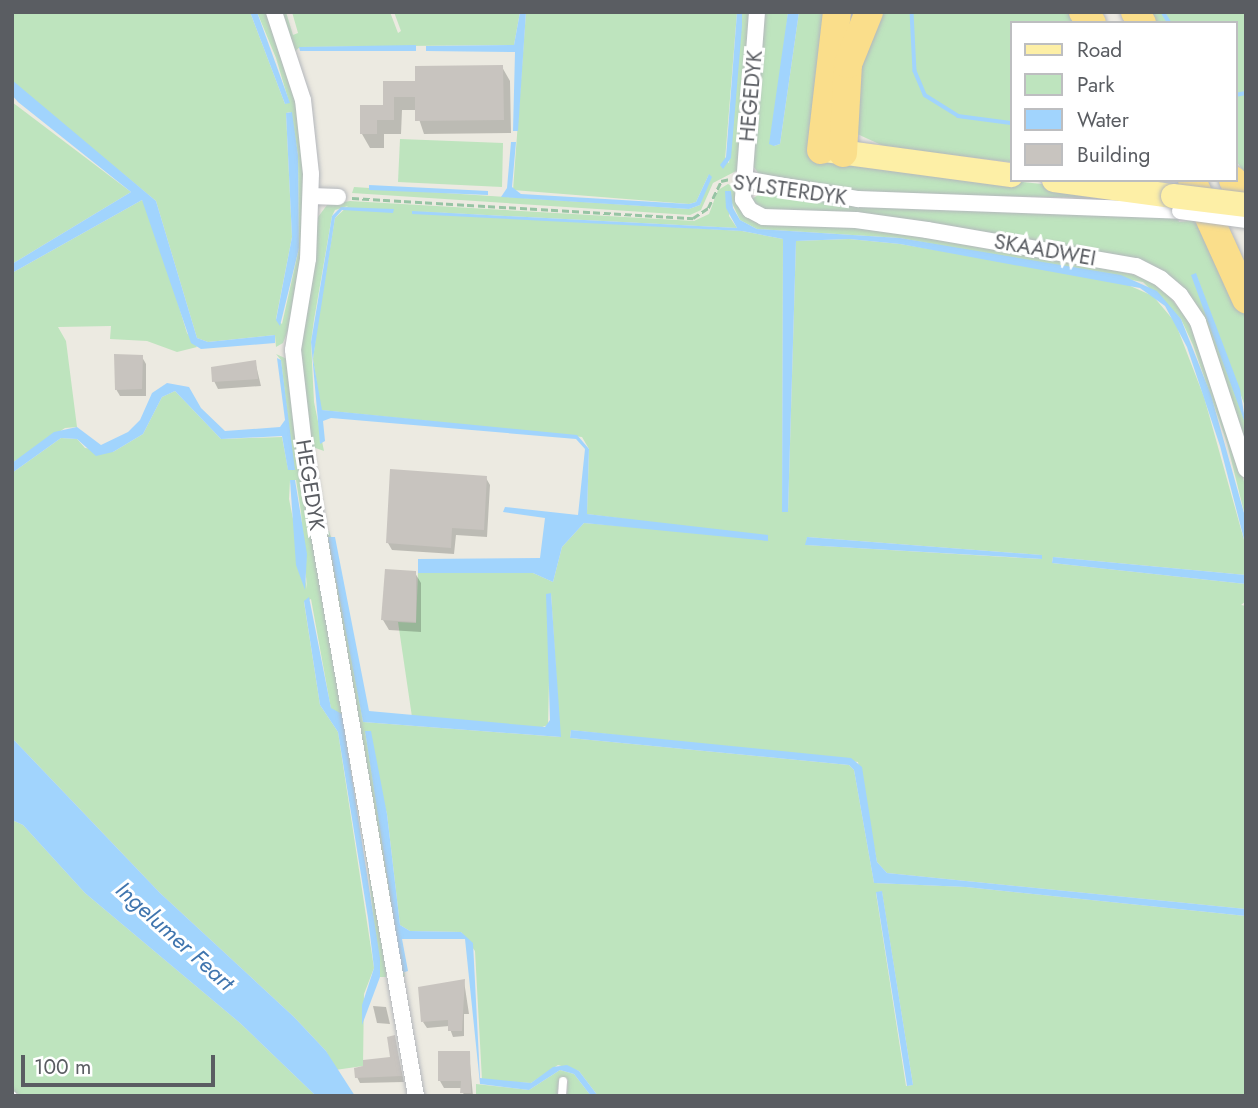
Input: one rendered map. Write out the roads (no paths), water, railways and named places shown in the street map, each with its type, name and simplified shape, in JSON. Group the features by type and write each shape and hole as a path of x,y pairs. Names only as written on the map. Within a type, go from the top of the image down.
{"highway":[{"path":"832,151 837,12"},
{"path":"832,151 848,64 869,12"},
{"path":"1207,182 1246,261"},
{"path":"1234,182 1246,206"},
{"path":"1182,196 1246,299"}],"main road":[{"path":"832,151 1010,175"},
{"path":"1070,182 1246,206"}],"street":[{"name":"HEGEDYK","path":"274,12 303,100 312,196 294,369 390,958 416,1096"},
{"name":"HEGEDYK","path":"744,179 757,12"},
{"name":"SYLSTERDYK","path":"744,179 858,200 1182,196 1246,220"},
{"name":"SKAADWEI","path":"744,179 745,205 763,217 856,220 927,230 1136,266 1161,279 1180,295 1198,323 1246,469"},
{"path":"312,196 338,197"}],"lane":[{"path":"562,1096 563,1081"}],"water":[{"path":"250,12 257,12 290,103 285,104"},
{"path":"520,12 526,12 518,131 513,131 515,52 426,51 426,46 514,45"},
{"path":"737,12 742,12 742,26 731,158 723,169 720,165 726,157"},
{"path":"788,12 799,12 780,144 774,146 769,144"},
{"path":"416,45 416,51 300,51 299,47"},
{"path":"12,80 156,201 197,338 208,342 275,335 275,343 201,349 191,343 142,200 12,273 12,264 131,192 18,102 12,95"},
{"path":"292,112 298,155 299,248 280,326 276,320 292,237 286,113"},
{"path":"511,142 516,142 512,187 521,194 689,204 696,202 709,174 712,177 700,205 689,209 501,197 507,188"},
{"path":"369,185 488,191 488,195 369,190"},
{"path":"725,191 731,191 733,208 740,220 757,229 900,238 1121,275 1157,291 1181,319 1211,395 1246,520 1246,547 1220,446 1187,347 1165,306 1140,288 900,244 849,239 796,241 788,512 782,512 783,239 742,231 412,214 412,211 737,228 726,208"},
{"path":"341,207 394,209 393,213 342,210 335,218 313,359 322,410 577,435 589,449 587,514 768,535 768,541 584,523 562,547 553,582 533,573 418,573 418,559 540,558 545,518 503,512 505,507 578,515 585,449 576,439 331,418 323,421 325,441 320,444 311,342 332,216"},
{"path":"1196,273 1240,389 1246,426 1191,275"},
{"path":"277,358 281,360 295,470 288,470 282,436 221,439 175,391 162,397 143,434 113,452 96,456 77,439 61,438 12,473 12,463 54,432 77,427 101,445 128,432 140,420 152,393 167,383 189,387 201,408 225,431 280,427 285,420"},
{"path":"290,480 295,480 307,554 305,590 296,565"},
{"path":"328,537 335,537 369,711 545,727 550,720 546,594 551,593 561,737 363,722"},
{"path":"807,537 1042,555 1042,559 805,545"},
{"path":"1053,557 1246,575 1246,584 1052,563"},
{"path":"309,597 331,708 342,714 380,958 380,977 362,1025 362,1005 374,968 368,918 338,732 320,705 304,601"},
{"path":"571,730 851,758 862,767 877,862 887,873 1246,909 1246,916 966,887 874,883 854,770 849,765 570,738"},
{"path":"365,731 371,731 387,814 400,925 410,931 461,932 473,943 480,1078 531,1083 553,1067 567,1065 579,1071 598,1096 591,1096 574,1074 560,1070 529,1090 480,1084 465,939 402,939 408,971 402,973"},
{"name":"Ingelumer Feart","path":"12,738 160,893 294,1017 326,1051 355,1096 316,1096 240,1023 85,893 23,825 12,820"},
{"path":"882,891 913,1085 907,1086 876,892"}],"waterway":[{"path":"912,12 915,71 925,95 958,116 1010,123"},
{"path":"1163,12 1169,21"},
{"path":"1237,95 1246,93"}]}
